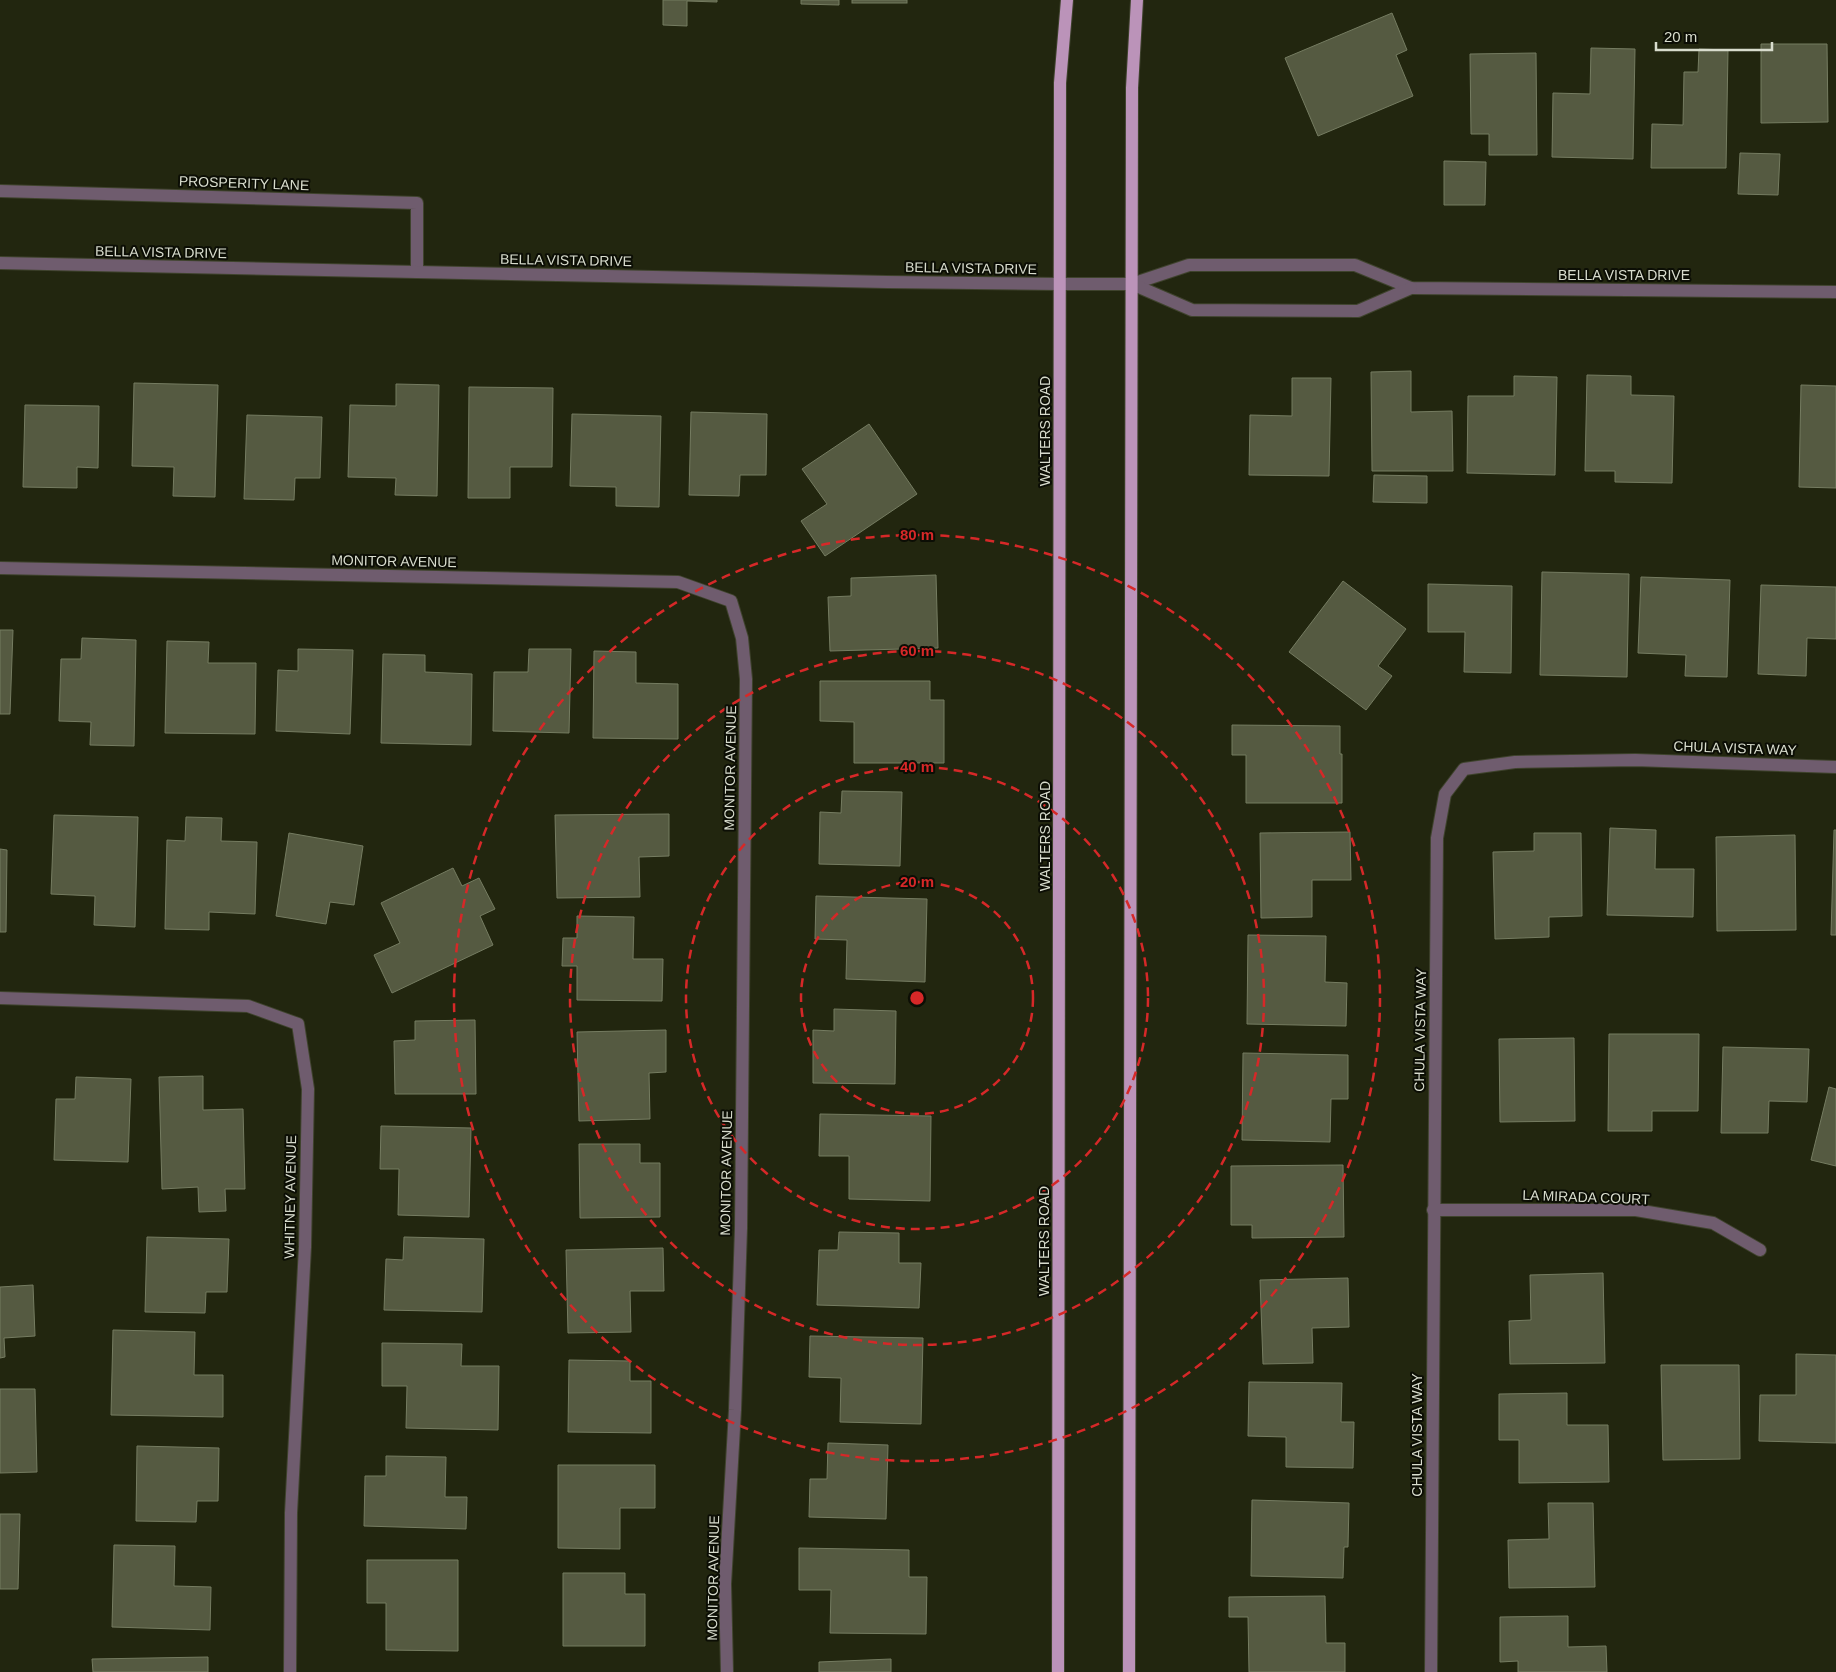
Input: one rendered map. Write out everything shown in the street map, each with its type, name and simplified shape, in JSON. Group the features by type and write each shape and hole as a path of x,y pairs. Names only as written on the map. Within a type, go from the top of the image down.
{"main road":[{"name":"WALTERS ROAD","path":"1058,1672 1060,84 1068,0"},
{"path":"1129,1672 1132,88 1137,0"}],"street":[{"name":"PROSPERITY LANE","path":"0,191 417,203 417,272"},
{"name":"BELLA VISTA DRIVE","path":"0,263 1060,284 1132,284 1189,264 1355,264 1411,288 1836,292"},
{"name":"BELLA VISTA DRIVE","path":"1132,284 1192,310 1358,311 1411,288"},
{"name":"MONITOR AVENUE","path":"0,568 678,582 731,601 742,638 746,689 741,1228 735,1410 725,1584 727,1672"},
{"name":"CHULA VISTA WAY","path":"1430,1672 1437,838 1445,794 1464,769 1515,762 1635,760 1836,767"},
{"name":"WHITNEY AVENUE","path":"0,998 248,1006 298,1024 308,1089 305,1247 291,1513 290,1672"},
{"name":"LA MIRADA COURT","path":"1433,1210 1636,1210 1713,1223 1760,1250"}],"building":[{"path":"663,0 717,0 717,2 687,1 687,26 663,25"},
{"path":"801,0 839,0 839,5 801,4"},
{"path":"852,0 907,0 907,3 852,3"},
{"path":"1392,13 1407,50 1396,55 1413,96 1318,136 1285,58"},
{"path":"1761,44 1827,44 1828,122 1761,123"},
{"path":"1591,48 1635,49 1633,159 1552,157 1553,93 1590,94"},
{"path":"1699,49 1728,50 1726,168 1651,168 1652,124 1683,125 1684,72 1698,72"},
{"path":"1536,53 1537,155 1489,155 1489,134 1471,134 1470,54"},
{"path":"1740,153 1780,154 1778,195 1738,194"},
{"path":"1444,161 1486,162 1485,205 1444,205"},
{"path":"1411,371 1411,412 1452,411 1453,471 1372,471 1371,372"},
{"path":"1587,375 1631,376 1631,395 1674,396 1672,483 1615,482 1615,471 1585,471"},
{"path":"1514,376 1557,377 1555,475 1467,473 1468,396 1514,396"},
{"path":"1292,378 1331,378 1329,476 1249,475 1250,415 1292,416"},
{"path":"134,383 218,385 215,497 173,496 174,467 132,466"},
{"path":"396,384 439,385 437,496 395,495 396,478 348,477 350,405 396,406"},
{"path":"1801,385 1836,386 1836,488 1799,487"},
{"path":"469,387 553,388 552,467 510,467 510,498 468,498"},
{"path":"25,405 99,406 98,468 77,467 77,488 23,487"},
{"path":"691,412 767,414 766,475 740,475 739,496 689,495"},
{"path":"572,414 661,416 659,507 616,506 616,487 570,486"},
{"path":"247,415 322,417 320,478 295,478 294,500 244,499"},
{"path":"869,424 917,494 825,556 801,521 827,504 802,469"},
{"path":"1374,475 1427,476 1427,503 1373,502"},
{"path":"1542,572 1629,574 1627,677 1540,675"},
{"path":"936,575 938,648 830,651 828,597 851,596 851,578"},
{"path":"1641,577 1730,580 1727,677 1685,676 1686,655 1638,653"},
{"path":"1343,581 1406,629 1378,666 1392,676 1366,710 1289,652"},
{"path":"1428,584 1512,586 1511,673 1464,672 1465,632 1428,632"},
{"path":"1761,585 1836,587 1836,639 1807,638 1806,676 1758,674"},
{"path":"0,630 13,630 10,714 0,714"},
{"path":"82,638 136,640 134,746 90,745 91,722 59,721 61,659 81,659"},
{"path":"167,641 209,642 208,663 256,663 255,734 165,733"},
{"path":"298,649 353,650 350,734 276,731 278,670 298,671"},
{"path":"529,649 571,649 569,733 493,731 494,672 528,672"},
{"path":"594,651 636,652 636,683 678,684 678,739 593,738"},
{"path":"383,654 425,655 425,672 472,674 471,745 381,743"},
{"path":"820,681 930,681 930,700 944,700 944,763 854,763 854,722 820,721"},
{"path":"1232,725 1340,726 1342,803 1246,803 1246,755 1232,755"},
{"path":"842,791 902,792 900,866 819,864 820,812 841,813"},
{"path":"669,814 669,856 639,857 640,897 557,898 555,815"},
{"path":"54,815 138,817 135,927 94,925 95,896 51,894"},
{"path":"186,817 222,818 221,841 257,842 255,914 209,912 209,930 165,929 167,840 185,841"},
{"path":"1610,828 1656,830 1655,869 1694,869 1693,917 1607,915"},
{"path":"1834,830 1836,830 1836,935 1831,935"},
{"path":"1350,832 1351,880 1312,880 1312,917 1261,918 1260,833"},
{"path":"289,833 363,846 354,905 330,902 326,924 276,916"},
{"path":"1534,833 1581,833 1582,916 1549,917 1549,937 1495,939 1493,852 1534,851"},
{"path":"1795,835 1796,930 1717,931 1716,837"},
{"path":"0,849 7,850 6,932 0,932"},
{"path":"453,868 462,886 479,878 495,909 480,916 493,945 392,993 374,955 400,943 381,903"},
{"path":"816,896 927,899 925,982 846,979 847,940 815,939"},
{"path":"577,916 634,917 633,959 663,959 662,1001 577,1000 577,966 562,966 563,938 577,938"},
{"path":"1248,935 1326,936 1325,982 1347,983 1346,1026 1247,1024"},
{"path":"834,1009 896,1011 895,1084 813,1083 813,1030 834,1031"},
{"path":"475,1020 476,1094 395,1094 394,1041 415,1040 415,1021"},
{"path":"666,1030 666,1072 649,1073 650,1119 579,1121 577,1032"},
{"path":"1609,1034 1699,1034 1698,1111 1652,1111 1652,1131 1608,1131"},
{"path":"1574,1038 1575,1121 1500,1122 1499,1039"},
{"path":"1723,1047 1809,1049 1807,1102 1769,1101 1768,1133 1721,1133"},
{"path":"1243,1053 1348,1055 1348,1099 1331,1099 1330,1142 1242,1140"},
{"path":"203,1076 203,1110 243,1109 245,1189 225,1189 226,1211 199,1212 198,1187 162,1189 159,1077"},
{"path":"76,1077 131,1079 128,1162 54,1160 56,1099 75,1099"},
{"path":"1829,1087 1836,1089 1836,1166 1811,1160"},
{"path":"820,1114 931,1116 930,1201 849,1199 849,1156 819,1156"},
{"path":"381,1126 471,1128 469,1217 398,1215 399,1169 380,1169"},
{"path":"579,1144 640,1144 640,1163 660,1163 660,1217 580,1218"},
{"path":"1343,1165 1344,1237 1252,1238 1252,1225 1231,1225 1231,1166"},
{"path":"839,1232 899,1233 899,1263 921,1263 919,1308 817,1305 819,1250 838,1250"},
{"path":"147,1237 229,1239 227,1292 206,1292 205,1313 145,1312"},
{"path":"404,1237 484,1239 482,1312 384,1310 386,1259 403,1260"},
{"path":"663,1248 664,1291 630,1291 631,1332 568,1333 566,1250"},
{"path":"1603,1273 1605,1363 1510,1364 1509,1321 1531,1320 1530,1275"},
{"path":"1348,1278 1349,1327 1312,1328 1313,1363 1263,1364 1260,1280"},
{"path":"33,1285 35,1336 4,1338 5,1357 0,1358 0,1287"},
{"path":"113,1330 195,1332 194,1375 223,1375 223,1417 111,1415"},
{"path":"810,1336 923,1338 921,1424 840,1422 841,1378 809,1377"},
{"path":"382,1343 462,1344 461,1366 499,1366 498,1430 406,1428 407,1386 382,1386"},
{"path":"1796,1354 1836,1355 1836,1443 1759,1441 1760,1395 1796,1395"},
{"path":"569,1360 630,1361 630,1381 651,1381 651,1433 568,1432"},
{"path":"1661,1365 1739,1365 1740,1459 1663,1460"},
{"path":"1249,1382 1342,1383 1341,1422 1354,1422 1353,1468 1286,1467 1286,1437 1248,1436"},
{"path":"0,1389 35,1389 37,1472 0,1473"},
{"path":"1567,1393 1567,1425 1608,1425 1609,1482 1519,1483 1519,1440 1499,1440 1499,1394"},
{"path":"828,1443 888,1445 886,1519 809,1517 810,1479 827,1479"},
{"path":"137,1446 219,1448 218,1501 197,1501 196,1522 136,1521"},
{"path":"386,1456 446,1457 445,1497 467,1497 466,1529 364,1526 365,1476 386,1476"},
{"path":"558,1465 655,1465 655,1508 620,1508 620,1549 558,1548"},
{"path":"1252,1500 1349,1503 1348,1547 1344,1547 1343,1578 1251,1576"},
{"path":"1548,1503 1593,1503 1595,1587 1509,1588 1508,1540 1549,1539"},
{"path":"0,1514 20,1514 18,1589 0,1589"},
{"path":"114,1545 175,1546 174,1586 211,1587 210,1630 112,1627"},
{"path":"799,1548 909,1550 909,1577 927,1577 926,1634 830,1633 831,1590 799,1590"},
{"path":"367,1560 458,1560 458,1651 386,1650 386,1603 367,1603"},
{"path":"563,1573 625,1573 625,1594 645,1594 645,1646 563,1646"},
{"path":"1325,1596 1326,1643 1345,1643 1345,1672 1249,1672 1248,1617 1229,1617 1229,1597"},
{"path":"1568,1616 1568,1647 1606,1646 1607,1672 1518,1672 1518,1661 1500,1662 1500,1617"},
{"path":"208,1657 208,1672 93,1672 92,1659"},
{"path":"891,1659 891,1672 819,1672 819,1662"}]}
